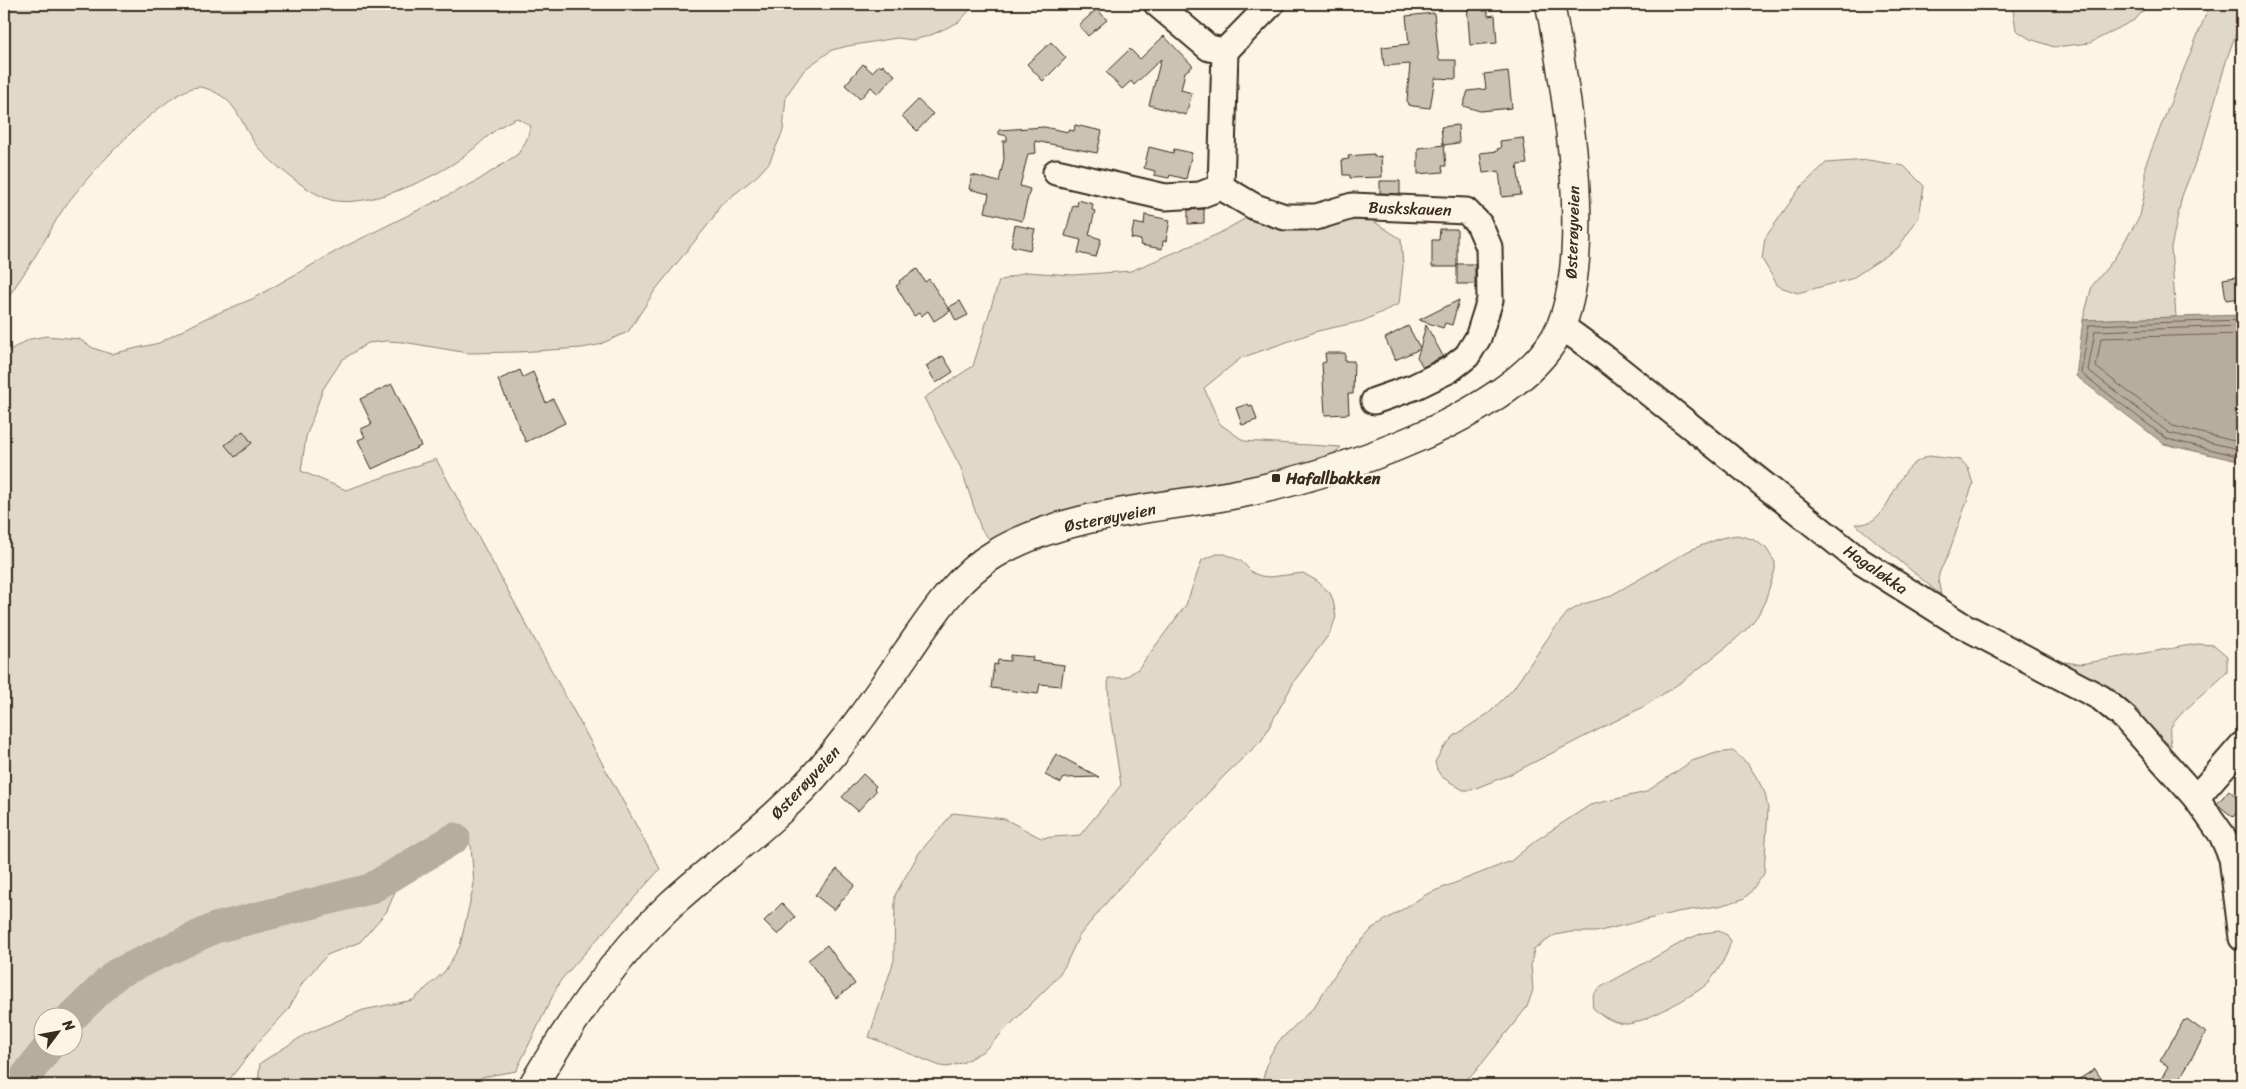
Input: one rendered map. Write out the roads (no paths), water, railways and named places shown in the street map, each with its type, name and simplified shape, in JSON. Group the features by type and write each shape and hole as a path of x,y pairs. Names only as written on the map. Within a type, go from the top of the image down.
{"main road":[{"name":"Østerøyveien","path":"533,1085 578,1014 621,957 666,909 772,818 816,774 850,733 941,604 959,583 985,560 1014,543 1069,524 1238,494 1304,479 1348,465 1410,441 1464,414 1506,389 1532,368 1554,339 1561,326 1571,287 1574,261 1576,211 1568,116 1550,4"}],"street":[{"path":"1157,4 1209,48 1225,51"},
{"path":"1056,172 1165,197 1200,194 1221,186 1225,51 1271,4"},
{"name":"Buskskauen","path":"1221,186 1255,207 1285,217 1316,216 1352,206 1466,211 1479,224 1489,246 1490,300 1478,338 1467,356 1449,370 1414,387 1374,401"},
{"name":"Hagaløkka","path":"1561,326 1601,355 1860,560 1960,624 2101,698 2125,718 2196,798 2222,835 2232,858 2242,938"},
{"path":"2196,798 2242,745"}],"water":[{"path":"2242,315 2242,462 2164,444 2076,376 2083,320"}],"waterway":[{"path":"82,1007 116,974 215,928 370,889 455,838"},
{"path":"19,1085 41,1056"}],"place":[{"name":"Hafallbakken","path":"1276,478"}]}
